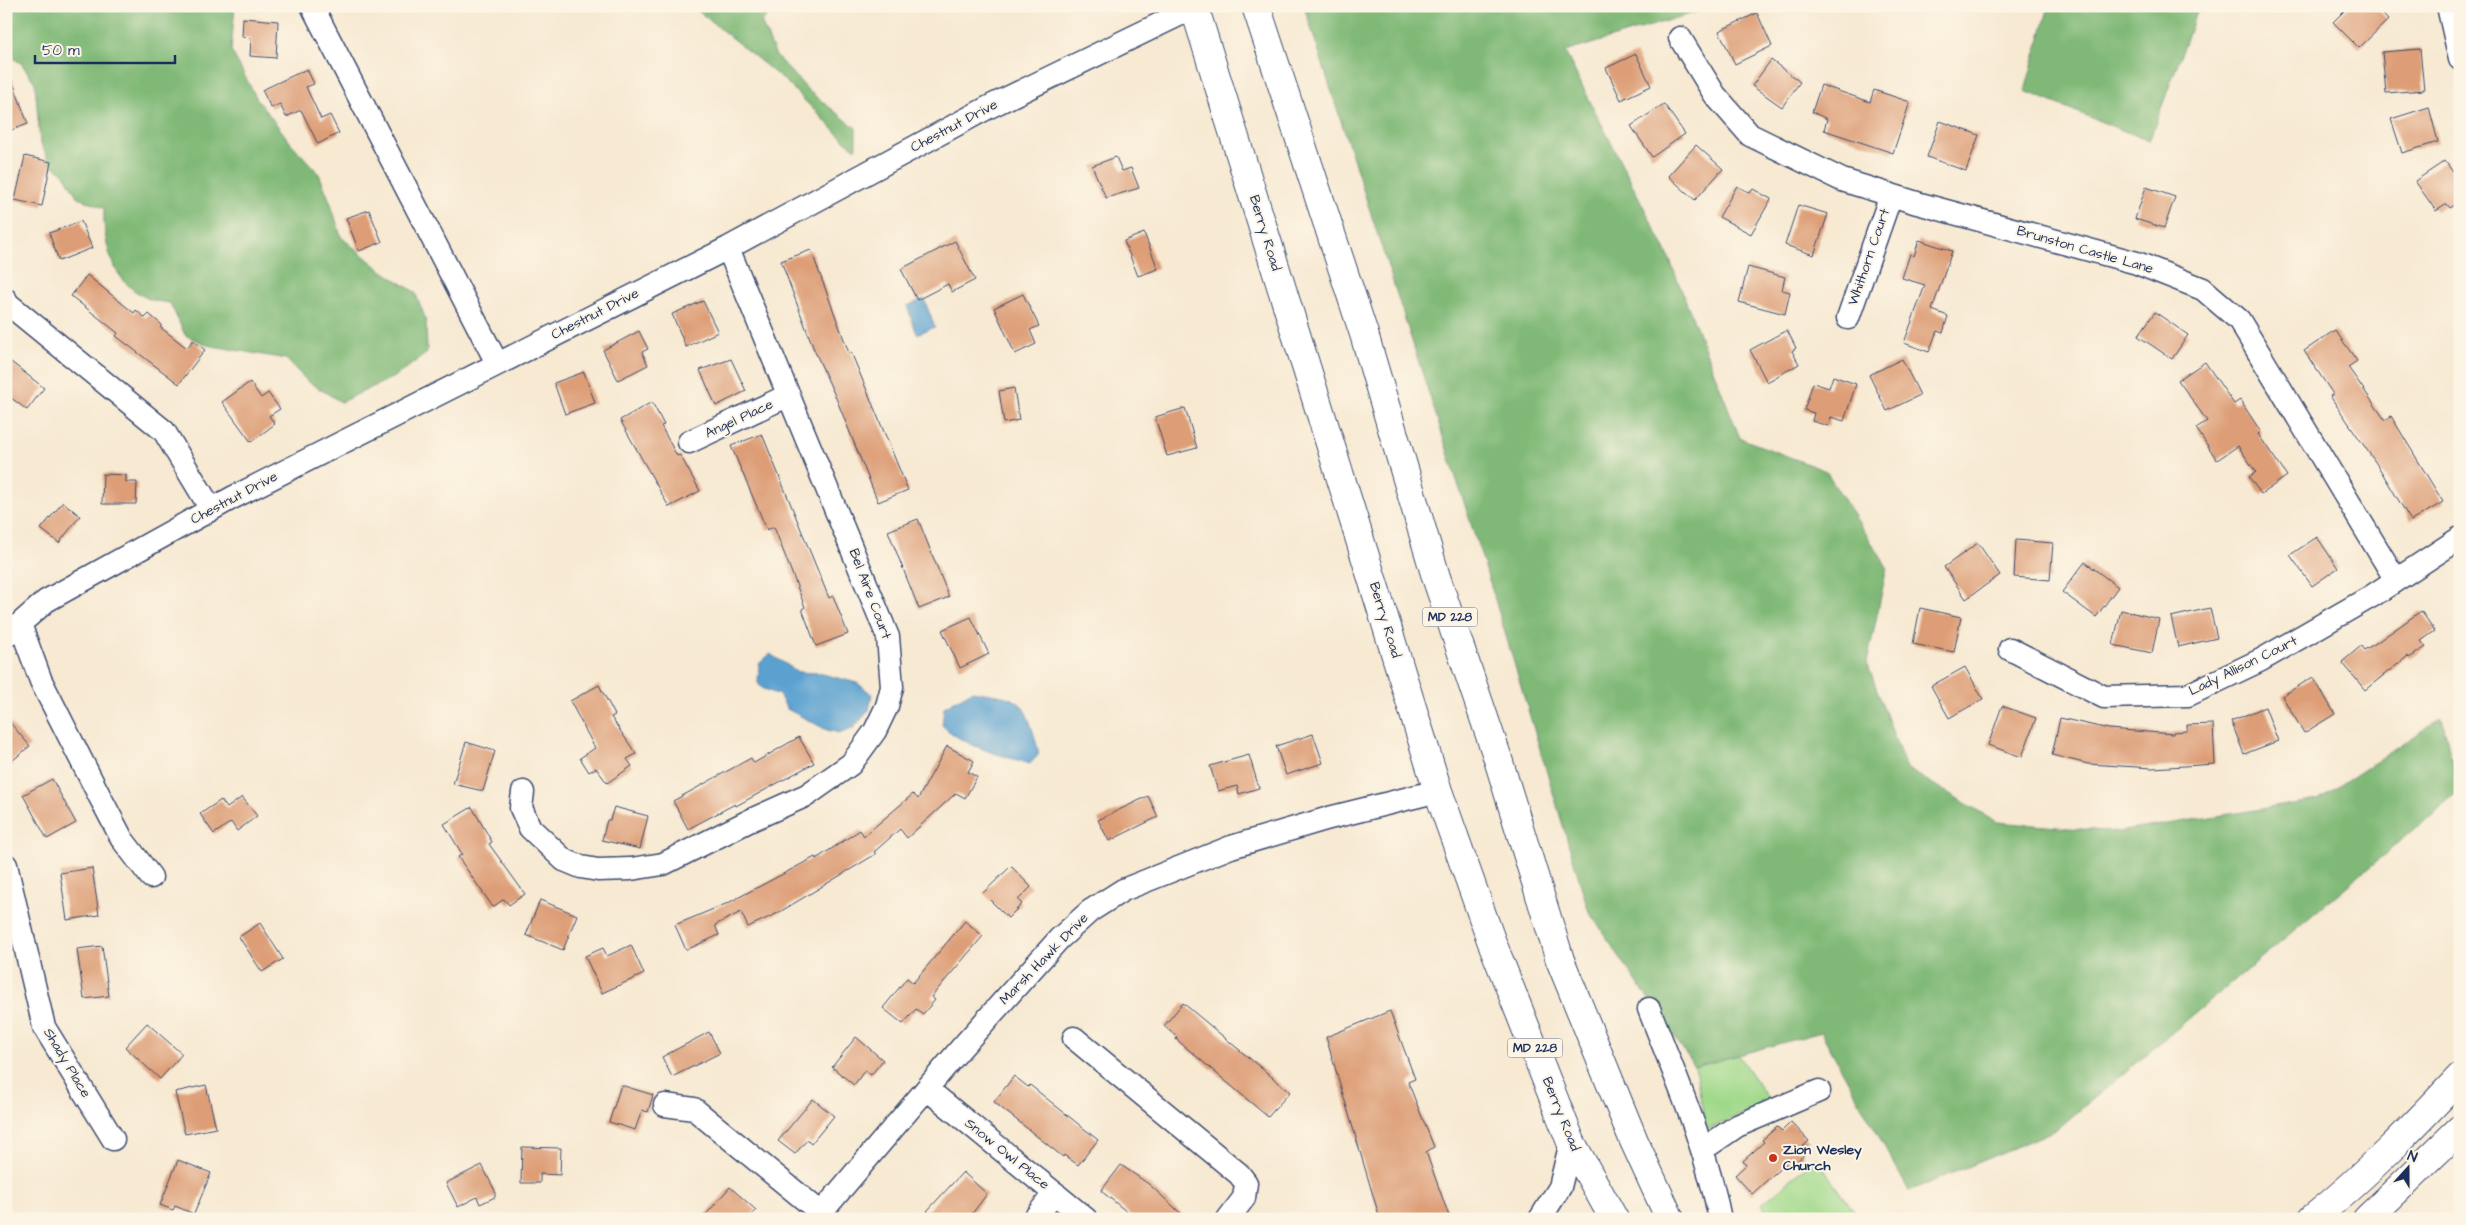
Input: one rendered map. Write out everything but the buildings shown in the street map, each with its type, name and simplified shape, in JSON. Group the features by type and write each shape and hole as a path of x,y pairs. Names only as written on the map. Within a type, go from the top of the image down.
{"main road":[{"name":"Berry Road","path":"1195,6 1438,791 1491,940 1570,1142 1614,1219"},
{"name":"MD 228","path":"1256,6 1364,334 1436,577 1497,756 1560,960 1634,1141 1670,1219"},
{"path":"2312,1219 2342,1195 2394,1146 2460,1078"},
{"path":"2367,1219 2460,1129"}],"street":[{"path":"312,6 498,363"},
{"name":"Chestnut Drive","path":"13,630 46,601 211,510 728,248 989,107 1195,6"},
{"path":"2448,6 2460,59"},
{"name":"Brunston Castle Lane","path":"1680,38 1715,95 1750,135 1842,180 2137,263 2204,289 2238,320 2396,580"},
{"name":"Whithorn Court","path":"1848,318 1890,195"},
{"name":"Bel Aire Court","path":"523,792 521,808 530,828 564,860 581,867 598,870 643,868 663,864 807,795 851,764 875,731 887,706 892,687 888,637 728,248"},
{"path":"6,300 7,303 164,431 211,510"},
{"name":"Angel Place","path":"689,442 789,395"},
{"name":"Lady Allison Court","path":"2010,649 2104,697 2188,695 2261,660 2396,580 2460,538"},
{"path":"13,630 41,680 122,839 150,876"},
{"name":"Marsh Hawk Drive","path":"818,1216 962,1047 1059,939 1090,911 1122,890 1231,847 1329,818 1438,791"},
{"name":"Shady Place","path":"6,865 44,1027 113,1139"},
{"path":"1649,1010 1702,1150 1720,1219"},
{"path":"1074,1038 1239,1174 1246,1183 1244,1198 1228,1219"},
{"name":"Snow Owl Place","path":"927,1089 1086,1219"},
{"path":"1702,1150 1737,1126 1819,1091"},
{"path":"665,1105 694,1109 818,1216"},
{"path":"1540,1219 1560,1187 1570,1142"},
{"path":"1034,1219 1055,1194"}],"green space":[{"path":"6,6 235,6 231,50 257,99 290,142 319,174 341,237 381,270 415,292 426,320 427,353 396,376 341,402 307,381 286,359 207,345 185,335 170,303 149,299 135,291 117,271 105,234 104,208 78,198 64,174 50,163 40,142 35,83 21,63 6,54"},
{"path":"692,6 777,6 761,22 776,56 810,92 856,128 856,149 845,141 785,81"},
{"path":"1304,6 1716,6 1565,52 1667,253 1740,438 1826,471 1887,567 1867,663 1906,768 1997,822 2117,832 2318,800 2442,718 2459,792 2056,1130 1909,1191 1821,1032 1695,1067 1589,912 1490,583"},
{"path":"2049,6 2199,6 2149,141 2025,91"},
{"path":"1738,1055 1770,1102 1706,1130 1695,1067"},
{"path":"1816,1158 1860,1219 1770,1219 1762,1204"}],"water":[{"path":"924,299 935,327 917,334 907,306"},
{"path":"770,654 798,672 819,673 857,683 872,694 869,711 852,729 840,733 827,730 787,709 779,695 762,688 758,683 759,664"},
{"path":"972,691 1005,697 1017,701 1021,705 1030,722 1039,754 1030,764 972,745 951,733 942,725 944,707"}],"place":[{"name":"Zion Wesley Church","path":"1773,1158"}]}
